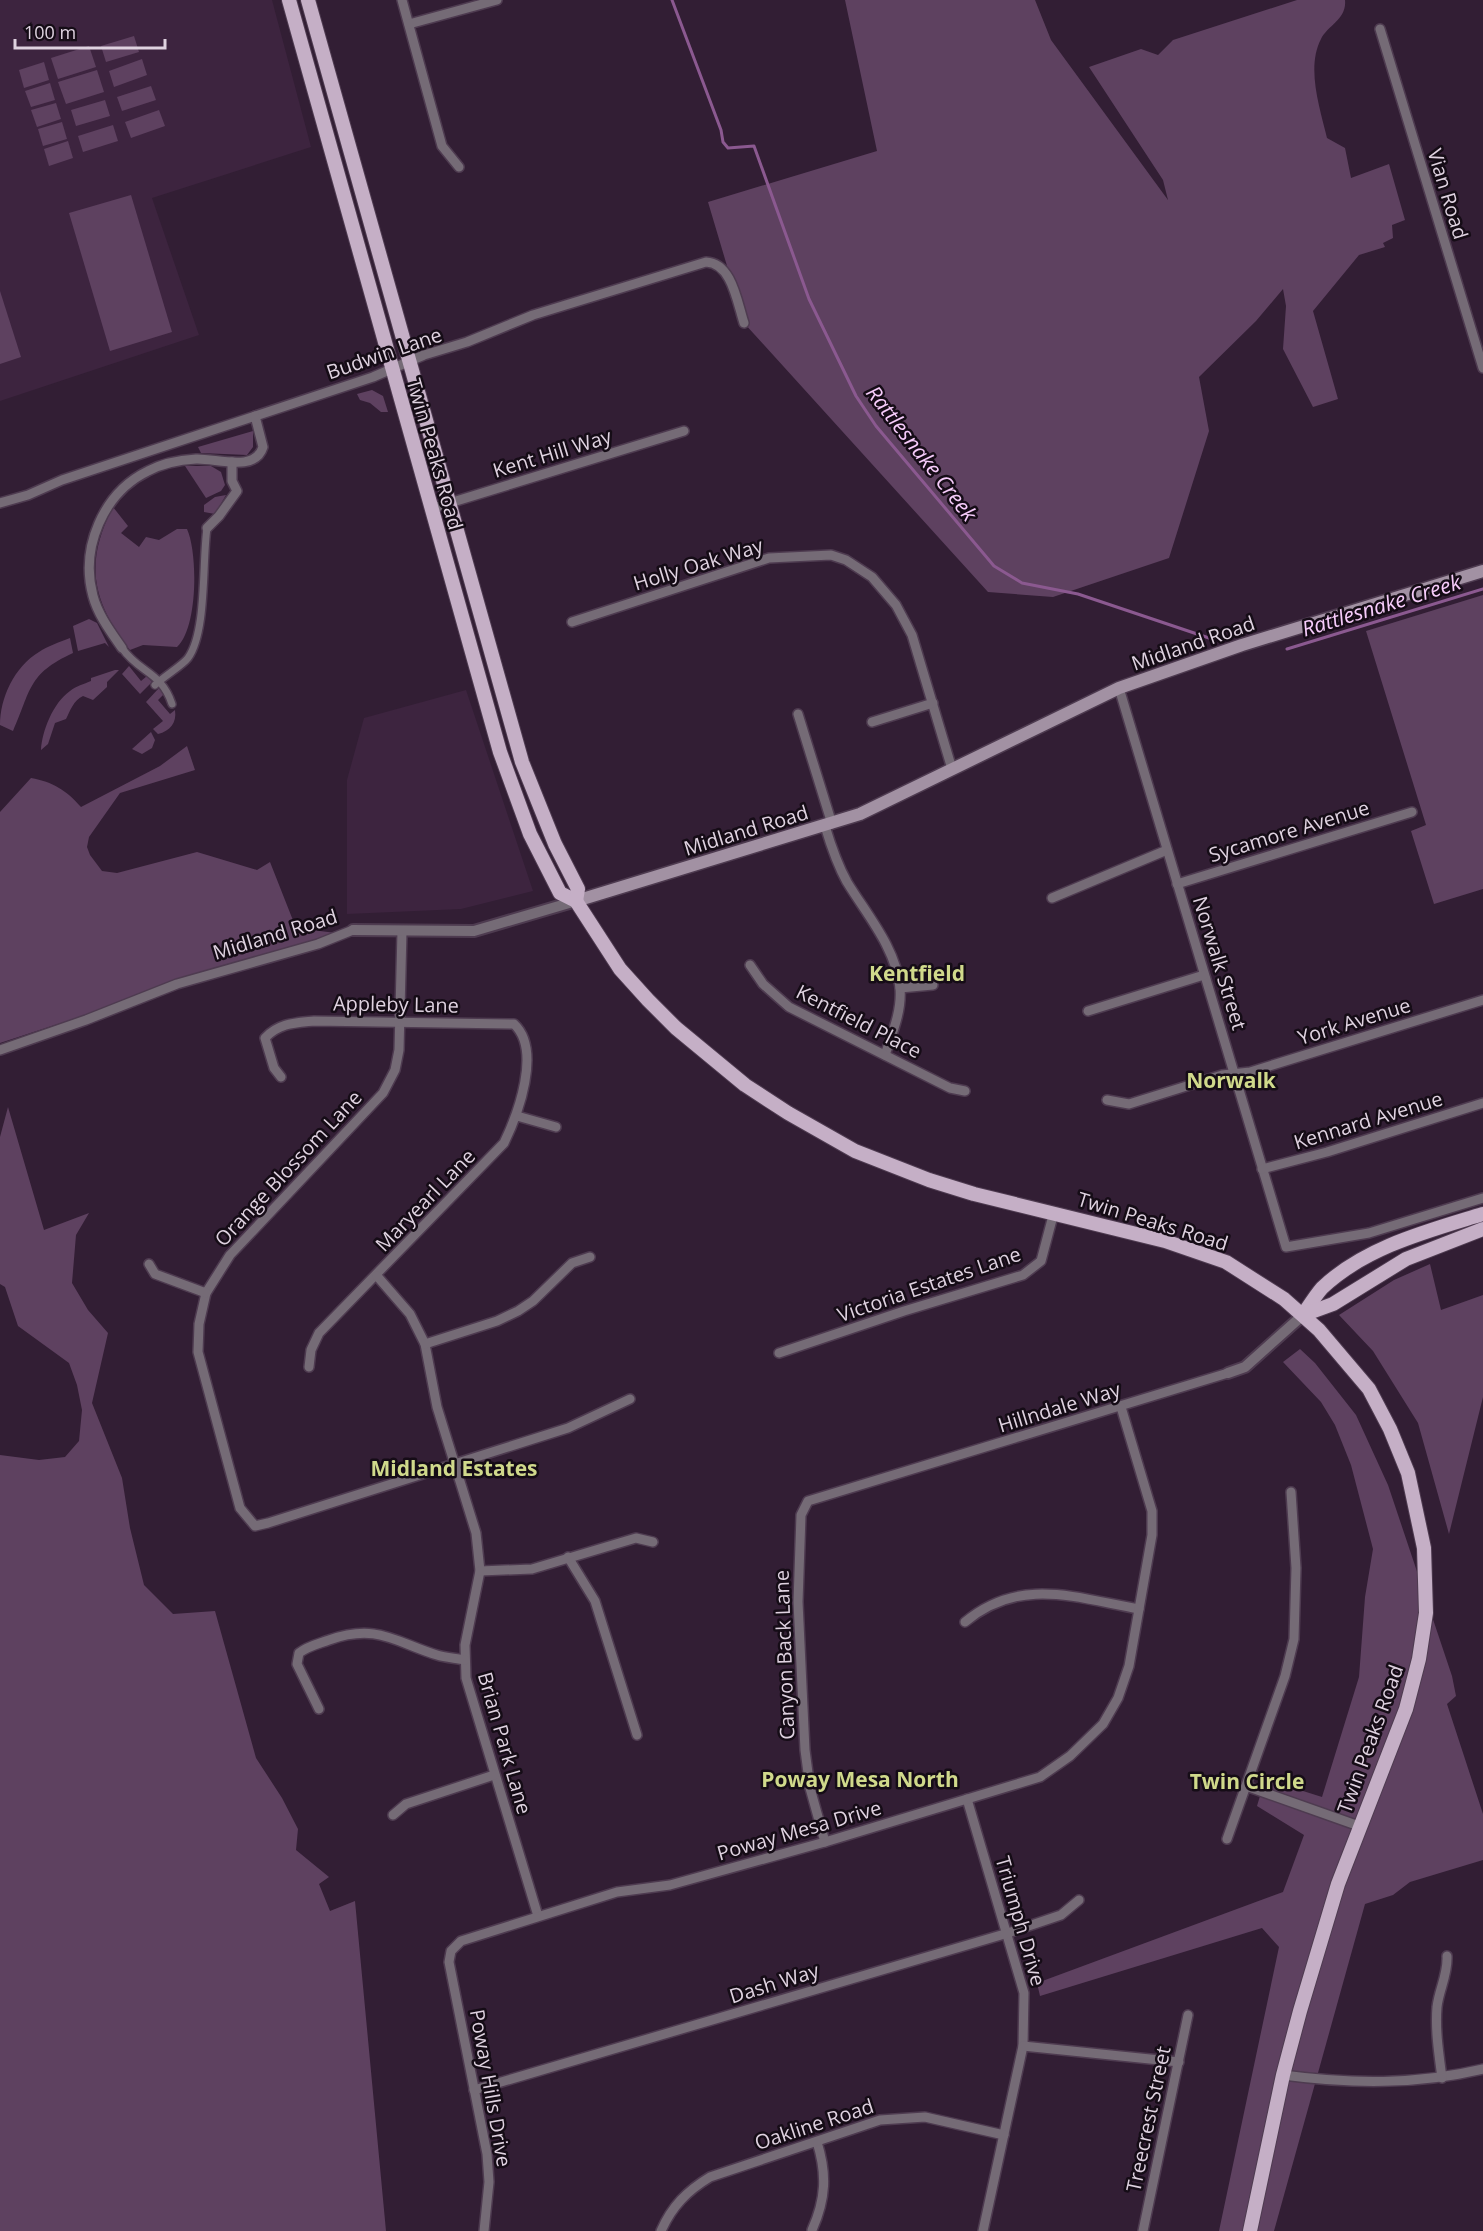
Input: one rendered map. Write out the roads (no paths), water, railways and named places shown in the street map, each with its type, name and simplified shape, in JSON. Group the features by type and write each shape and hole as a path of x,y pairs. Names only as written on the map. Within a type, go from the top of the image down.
{"main road":[{"name":"Twin Peaks Road","path":"289,0 430,509 514,794 558,891 576,901 620,969 648,1000 706,1054 745,1085 788,1113 855,1151 929,1180 1165,1241 1226,1262 1261,1282 1303,1315 1369,1389 1390,1429 1408,1473 1424,1548 1426,1613 1419,1659 1406,1709 1338,1884 1283,2075 1250,2231"},
{"name":"Twin Peaks Road","path":"308,0 522,762 555,844 578,889 576,901"},
{"name":"Midland Road","path":"576,901 860,814 1119,688 1242,645 1483,571"},
{"path":"1303,1315 1321,1289 1366,1258 1403,1240 1483,1214"},
{"path":"1303,1315 1333,1304 1406,1258 1483,1229"}],"street":[{"path":"402,0 442,146 459,167"},
{"path":"409,24 497,0"},
{"name":"Vian Road","path":"1380,29 1483,368"},
{"name":"Budwin Lane","path":"0,502 392,370 533,315 706,262 714,262 724,270 744,323"},
{"path":"172,704 149,670 132,663 96,606 90,578 92,542 108,506 132,480 168,463 200,459 247,461 261,451 263,441 255,416"},
{"name":"Kent Hill Way","path":"430,509 684,431"},
{"path":"158,682 186,661 194,647 202,593 207,528 237,491 232,481 232,462"},
{"name":"Holly Oak Way","path":"572,622 769,558 831,555 846,560 872,577 896,605 912,635 952,769"},
{"name":"Norwalk Street","path":"1119,688 1286,1247 1369,1233 1483,1198"},
{"path":"872,722 933,703"},
{"path":"798,714 839,866 885,943 900,988 896,1025 885,1055"},
{"name":"Sycamore Avenue","path":"1177,884 1412,812"},
{"path":"1052,898 1167,850"},
{"name":"Midland Road","path":"0,1050 86,1020 177,984 318,944 353,930 474,931 576,901"},
{"name":"Orange Blossom Lane","path":"402,930 395,1070 383,1093 230,1255 206,1293 198,1324 198,1352 201,1372 240,1508 255,1527 454,1463"},
{"name":"Kentfield Place","path":"750,965 763,984 789,1007 951,1088 965,1092"},
{"path":"1088,1011 1204,975"},
{"path":"900,988 933,985"},
{"name":"York Avenue","path":"1107,1100 1129,1104 1222,1075 1250,1072 1483,1000"},
{"name":"Appleby Lane","path":"281,1077 274,1068 265,1038 273,1029 286,1024 399,1022 514,1024 524,1038"},
{"name":"Maryearl Lane","path":"309,1367 311,1350 319,1333 504,1143 517,1116 525,1066 524,1038"},
{"name":"Kennard Avenue","path":"1262,1169 1327,1152 1483,1103"},
{"path":"517,1116 556,1127"},
{"name":"Victoria Estates Lane","path":"779,1353 904,1311 1023,1275 1041,1261 1054,1212"},
{"path":"425,1344 497,1321 518,1311 533,1301 572,1263 590,1257"},
{"path":"149,1264 155,1274 206,1293"},
{"name":"Brian Park Lane","path":"377,1276 410,1314 425,1344 437,1407 476,1533 480,1571 465,1645 466,1678 538,1916"},
{"name":"Hillndale Way","path":"808,1501 1121,1407 1245,1367 1303,1315"},
{"path":"454,1463 567,1428 630,1399"},
{"name":"Poway Mesa Drive","path":"451,1951 461,1941 617,1892 670,1885 825,1842 1040,1777 1070,1756 1103,1724 1118,1698 1129,1666 1152,1535 1152,1511 1121,1407"},
{"path":"1227,1839 1285,1676 1294,1639 1296,1568 1291,1492"},
{"name":"Canyon Back Lane","path":"808,1501 801,1515 798,1602 810,1788 825,1842"},
{"path":"480,1571 532,1569 636,1538 653,1542"},
{"path":"568,1557 595,1601 637,1735"},
{"path":"965,1622 984,1606 1014,1596 1043,1593 1139,1609"},
{"path":"320,1708 297,1664 299,1653 326,1641 370,1633 406,1642 438,1656 465,1660"},
{"path":"393,1815 406,1804 494,1775"},
{"path":"1246,1786 1359,1826"},
{"name":"Triumph Drive","path":"967,1799 1024,1993 1023,2046 983,2231"},
{"name":"Dash Way","path":"474,2090 1008,1933 1061,1915 1079,1900"},
{"name":"Poway Hills Drive","path":"451,1951 449,1962 487,2154 489,2182 484,2231"},
{"path":"1442,2078 1437,2010 1439,1994 1448,1972 1447,1956"},
{"name":"Treecrest Street","path":"1143,2231 1188,2015"},
{"path":"1023,2046 1179,2062"},
{"path":"1283,2075 1325,2081 1392,2083 1442,2078 1483,2069"},
{"name":"Oakline Road","path":"661,2231 670,2211 693,2187 710,2178 880,2120 925,2116 1004,2135"},
{"path":"812,2230 821,2210 825,2185 824,2164 817,2142"}],"waterway":[{"name":"Rattlesnake Creek","path":"672,0 721,130 723,142 728,148 754,146 809,299 856,396 876,426 994,566 1022,583 1078,594 1209,638"},
{"name":"Rattlesnake Creek","path":"1287,649 1483,589"}],"district":[{"name":"Kentfield","path":"917,973"},
{"name":"Norwalk","path":"1231,1080"},
{"name":"Midland Estates","path":"454,1468"},
{"name":"Poway Mesa North","path":"860,1779"},
{"name":"Twin Circle","path":"1247,1781"}]}
